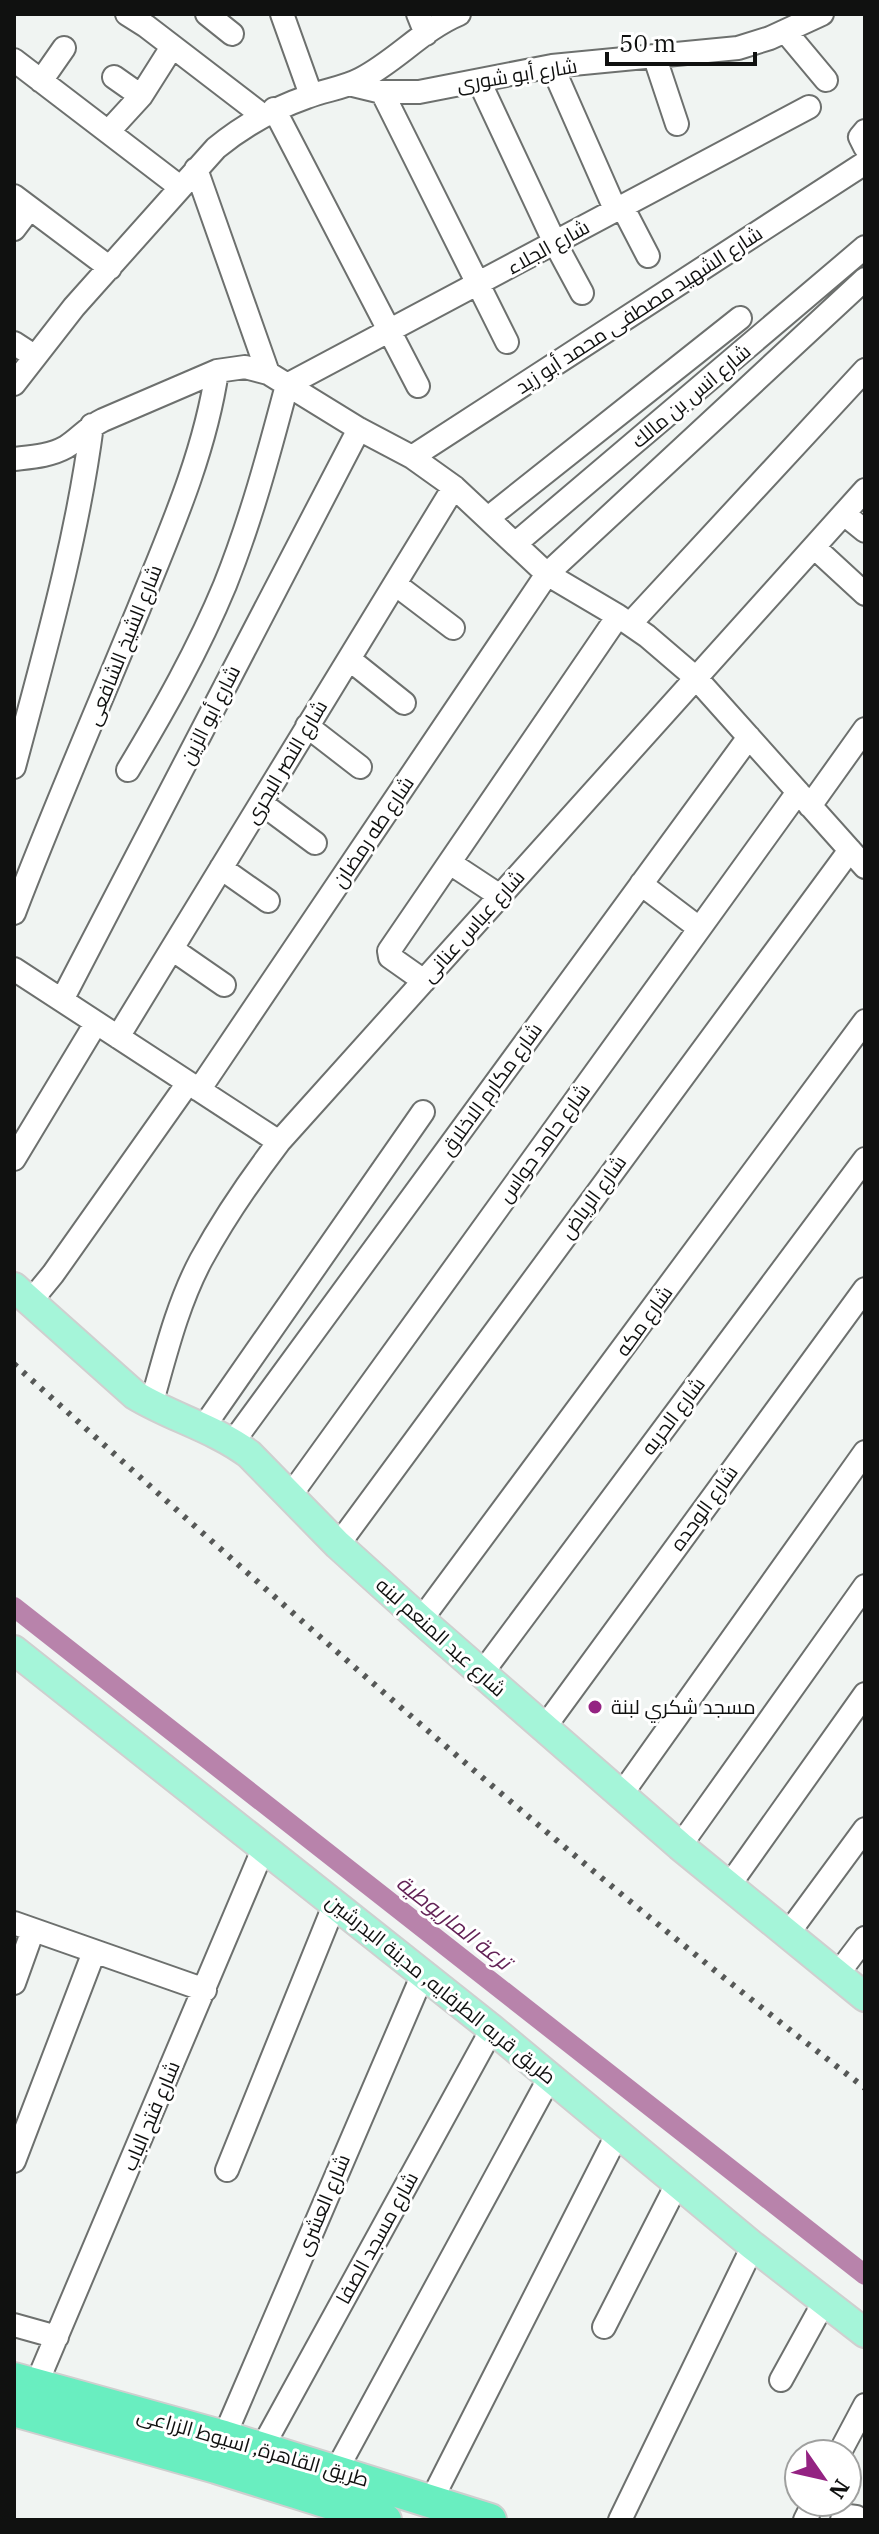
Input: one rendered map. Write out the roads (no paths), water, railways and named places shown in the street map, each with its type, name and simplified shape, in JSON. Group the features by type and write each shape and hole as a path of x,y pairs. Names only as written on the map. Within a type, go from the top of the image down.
{"highway":[{"name":"طريق القاهرة, اسيوط الزراعى","path":"25,2382 262,2448 490,2520"},
{"name":"طريق القاهرة, اسيوط الزراعى","path":"14,2410 216,2467 385,2520"}],"main road":[{"name":"شارع عبد المنعم لبنه","path":"22,1295 121,1384 151,1405 233,1442 265,1468 338,1545 421,1620 728,1887 865,1997"},
{"name":"طريق قريه الطرفايه, مدينة البدرشين","path":"14,1650 492,2029 753,2246 865,2333"}],"street":[{"path":"127,14 149,20 172,47 268,112 418,386"},
{"path":"207,14 232,34"},
{"path":"282,14 311,95"},
{"path":"14,384 34,356 216,148 268,112 349,84 390,61 422,24 459,14"},
{"name":"شارع أبو شورى","path":"349,84 382,92 419,92 552,66 738,48 822,14"},
{"path":"785,31 826,80"},
{"path":"108,132 141,96 172,47"},
{"path":"41,81 64,48"},
{"path":"655,58 677,124"},
{"path":"14,60 180,187"},
{"path":"552,66 618,207 648,256"},
{"path":"114,77 141,96"},
{"path":"479,81 555,243 582,293"},
{"path":"382,92 507,342"},
{"name":"شارع الجلاء","path":"277,379 388,331 479,285 618,207 809,107"},
{"path":"865,131 860,137 865,147"},
{"name":"شارع الشهيد مصطفى محمد أبو زيد","path":"412,457 865,163"},
{"path":"128,770 190,661 225,584 253,506 277,379 196,169"},
{"path":"14,229 22,202 110,268"},
{"name":"شارع انس بن مالك","path":"515,544 865,247"},
{"name":"شارع طه رمضان","path":"22,1295 53,1274 194,1087 547,574 865,279"},
{"path":"488,518 737,314 757,339"},
{"path":"14,343 34,356"},
{"path":"14,459 51,454 63,449 92,425 217,371 245,367 277,379 412,457 454,487 547,574 624,620 696,678 861,861"},
{"path":"424,981 388,953 624,620 865,370"},
{"name":"شارع الشيخ الشافعى","path":"16,901 163,549 204,433 217,371"},
{"path":"15,763 74,538 92,425"},
{"name":"شارع أبو الزين","path":"62,1000 359,429"},
{"name":"شارع النصر البحرى","path":"118,1037 454,487"},
{"name":"شارع عباس عنانى","path":"151,1405 172,1330 200,1262 237,1199 279,1142 865,490"},
{"path":"844,514 865,531"},
{"path":"814,547 865,594"},
{"path":"395,584 453,628"},
{"path":"349,659 404,703"},
{"path":"307,726 360,767"},
{"name":"شارع حامد حواس","path":"290,1496 699,928 865,729"},
{"name":"شارع مكارم الاخلاق","path":"233,1442 749,737"},
{"path":"261,803 315,843"},
{"name":"شارع الرياض","path":"338,1545 861,861"},
{"path":"450,863 500,896"},
{"path":"221,868 268,901"},
{"path":"641,884 699,928"},
{"path":"172,949 224,985"},
{"path":"14,969 279,1142"},
{"name":"شارع مكه","path":"421,1620 865,1021"},
{"path":"14,1159 96,1023"},
{"path":"203,1428 423,1112"},
{"name":"شارع الحريه","path":"482,1673 865,1159"},
{"name":"شارع الوحده","path":"544,1728 865,1289"},
{"path":"621,1795 865,1452"},
{"path":"680,1846 865,1586"},
{"path":"728,1887 865,1694"},
{"path":"787,1935 865,1829"},
{"name":"شارع فتح الباب","path":"25,2382 57,2337 264,1847"},
{"path":"227,2170 335,1903"},
{"path":"14,1983 24,1927 205,1990"},
{"path":"837,1975 865,1938"},
{"path":"14,2161 94,1952"},
{"name":"شارع العشرى","path":"224,2437 423,1974"},
{"name":"شارع مسجد الصفا","path":"262,2448 492,2029"},
{"path":"336,2471 550,2077"},
{"path":"431,2501 618,2133"},
{"path":"604,2327 678,2182"},
{"path":"620,2520 753,2246"},
{"path":"781,2380 824,2302"},
{"path":"14,2325 57,2337"},
{"path":"847,2438 865,2405"}],"waterway":[{"name":"ترعة الماريوطية","path":"14,1607 865,2275"}],"railway":[{"path":"14,1364 432,1735 646,1915 865,2088"}],"place":[{"name":"مسجد شكري لبنة","path":"595,1707"}]}
